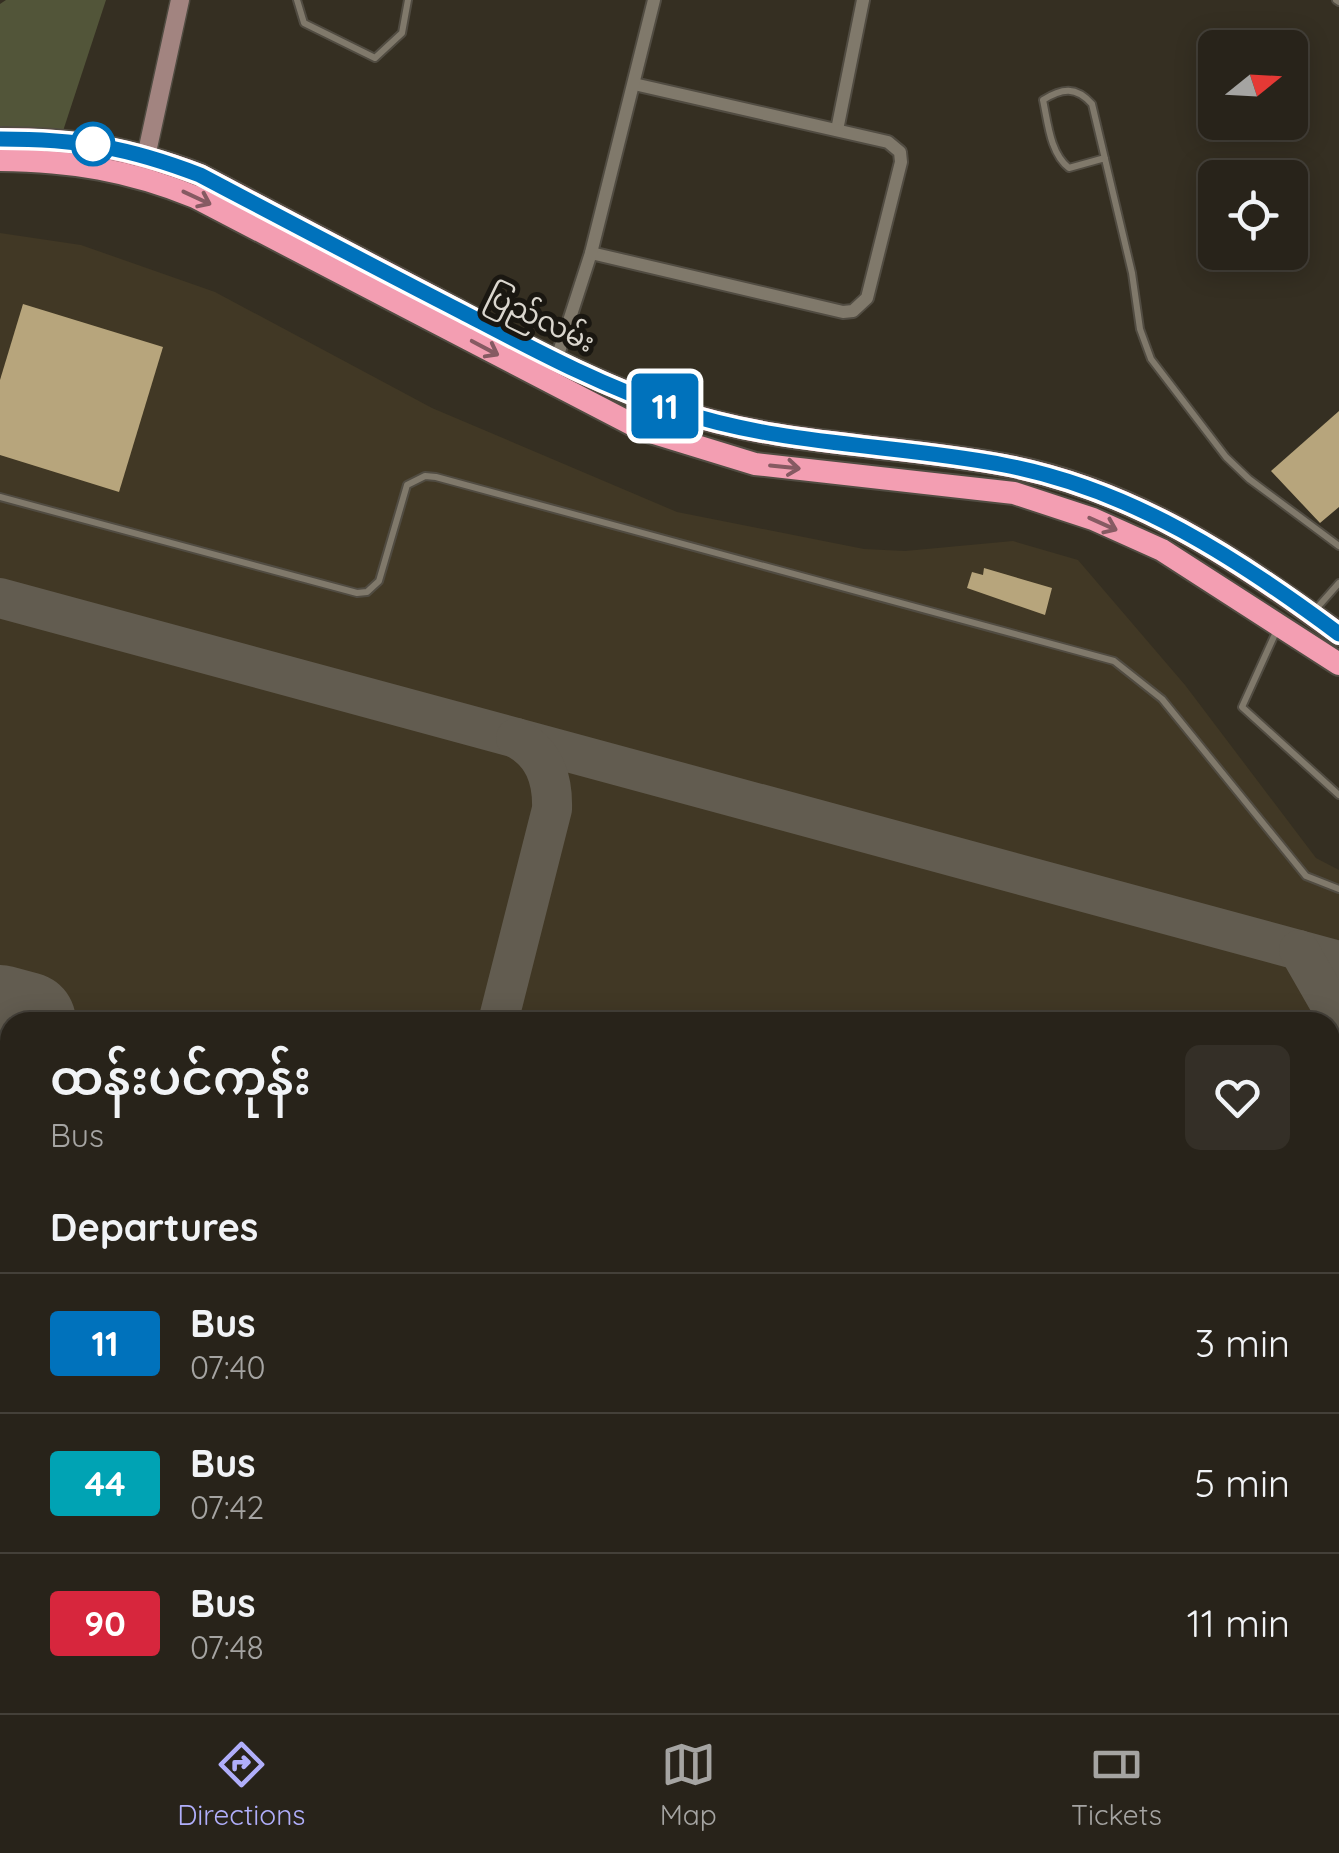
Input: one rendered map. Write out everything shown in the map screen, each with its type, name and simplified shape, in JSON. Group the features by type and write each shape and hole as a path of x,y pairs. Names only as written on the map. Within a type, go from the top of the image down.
{"highway":[{"name":"ပြည်လမ်း","path":"0,139 102,145 641,429 755,464 1014,493 1092,518 1162,550 1339,664"},
{"name":"ပြည်လမ်း","path":"0,160 144,165 200,175 556,362 671,409 732,428 1004,465 1080,484 1173,523 1339,634"},
{"path":"1283,627 1306,610"}],"street":[{"path":"144,165 180,0"},
{"path":"556,362 590,254 654,0"},
{"path":"837,130 863,0"},
{"path":"590,254 843,312 853,310 867,298 901,162 900,152 888,142 634,84"}],"lane":[{"path":"296,0 304,24 375,58 402,33 408,0"},
{"path":"1105,158 1069,168 1062,162 1054,149 1043,100 1055,92 1071,90 1092,104 1105,158 1132,272 1140,329 1151,360 1226,457 1249,479 1339,546"},
{"path":"0,497 356,593 374,588 379,581 407,485 425,476 436,477 1114,661 1162,699 1306,876 1339,889"},
{"path":"1306,610 1339,583"},
{"path":"1283,627 1242,707 1339,795"}],"shaded area":[{"path":"0,233 81,245 215,292 432,408 677,512 864,549 905,551 1013,541 1078,560 1185,685 1316,858 1339,870 1339,1012 0,1012"}],"green space":[{"path":"6,0 106,0 63,131 0,126 0,4"}],"building":[{"path":"23,304 163,347 119,492 0,455 0,380"},
{"path":"1339,411 1339,507 1320,523 1271,471"},
{"path":"984,568 1052,588 1045,615 967,588 972,572 983,575"}],"taxiway":[{"path":"0,598 1339,961"},
{"path":"501,1012 552,809 545,768 534,751 516,738"},
{"path":"1299,950 1334,1012"}],"bus line":[{"name":"11","path":"0,139 102,145 146,154 200,175 556,362 671,409 732,428 775,436 1004,465 1108,494 1173,523 1339,634"}]}
